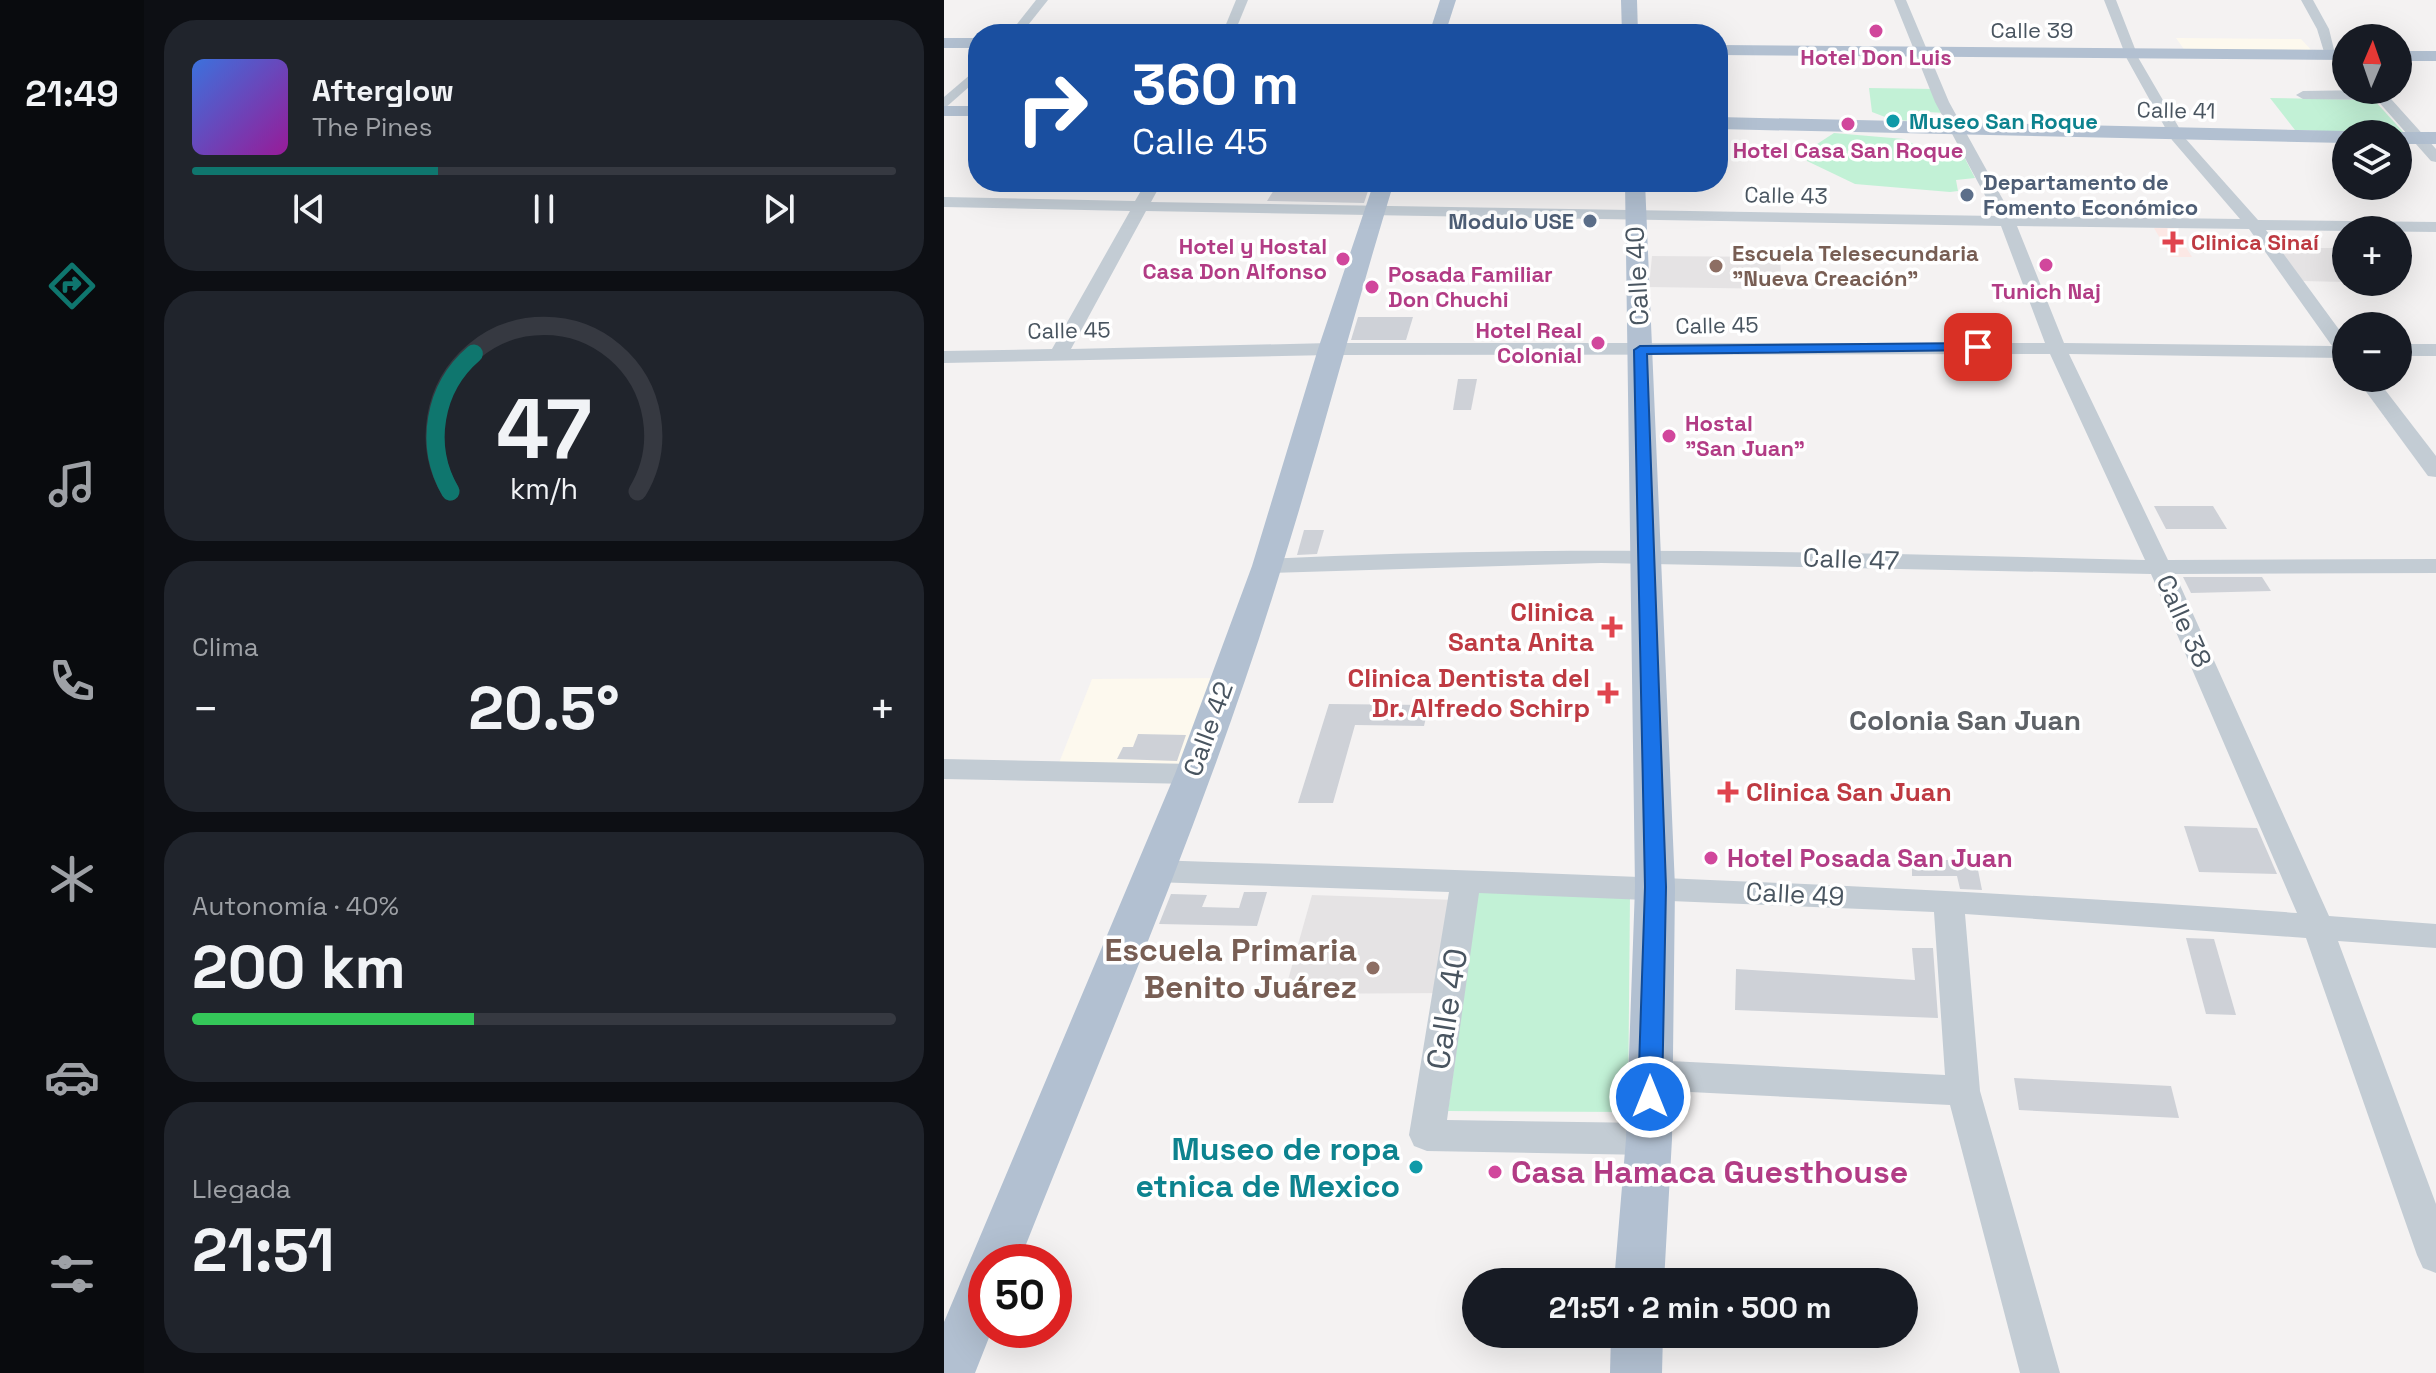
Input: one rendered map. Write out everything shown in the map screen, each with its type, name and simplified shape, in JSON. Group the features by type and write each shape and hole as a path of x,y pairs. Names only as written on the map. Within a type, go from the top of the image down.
{"main road":[{"path":"1440,24 1448,0"},
{"path":"1629,0 1630,24"},
{"path":"944,43 968,43"},
{"name":"Calle 39","path":"1728,50 2332,55"},
{"path":"2412,56 2436,56"},
{"path":"944,108 968,110"},
{"name":"Calle 41","path":"1728,123 2332,137"},
{"name":"Calle 42","path":"1001,1244 1193,774 1267,566 1330,349 1381,192"},
{"name":"Calle 40","path":"1634,198 1655,887 1649,1139 1640,1268"},
{"path":"949,1373 968,1326"},
{"path":"1636,1373 1637,1348"}],"street":[{"path":"1023,24 1042,0"},
{"path":"1232,24 1242,0"},
{"name":"Calle 38","path":"1900,0 1919,52 1955,130 2007,221 2056,347 2160,567 2320,928 2436,1255"},
{"path":"2110,0 2131,53 2176,134 2254,225 2332,333"},
{"path":"2307,0 2332,44"},
{"path":"944,108 968,83"},
{"path":"2303,95 2332,94"},
{"path":"2388,104 2436,158"},
{"path":"1059,354 1149,192"},
{"name":"Calle 43","path":"944,202 1374,212 1634,198 2007,221 2436,227"},
{"name":"Calle 45","path":"944,357 1330,349 2056,347 2332,352"},
{"path":"2412,350 2436,350"},
{"path":"2377,392 2436,471"},
{"name":"Calle 47","path":"1267,566 1468,556 1647,555 2160,567 2436,566"},
{"path":"944,769 1193,774"},
{"name":"Calle 49","path":"1153,871 1655,887 1949,902 2436,936"},
{"name":"Calle 40","path":"1466,882 1427,1135 1649,1139"},
{"path":"1949,902 1963,1091 2040,1373"},
{"path":"1650,1075 1963,1091"}],"shaded area":[{"path":"2176,38 2301,39 2314,53 2186,52"},
{"name":"Clinica Sinaí","path":"2154,228 2174,228 2192,257 2171,257"},
{"path":"2278,248 2332,248 2332,282 2301,281"},
{"name":"Escuela Telesecundaria \"Nueva Creación\"","path":"1652,256 1780,257 1782,289 1649,287"},
{"path":"1222,678 1188,769 1057,768 1092,679"},
{"name":"Escuela Primaria Benito Juárez","path":"1312,895 1456,900 1450,993 1284,994"}],"green space":[{"path":"1869,88 1935,89 1944,113 1928,112 1929,117 1916,117 1915,121 1893,120 1872,112"},
{"path":"2270,98 2332,99 2332,104 2378,104 2392,120 2332,120 2332,131 2295,130"},
{"path":"1834,133 1904,139 1917,146 1959,147 1975,178 1956,180 1958,191 1950,192 1855,184 1807,161 1808,150"},
{"path":"1478,892 1630,894 1628,1112 1448,1111"}],"building":[{"path":"1273,192 1368,192 1364,203 1267,201"},
{"path":"1358,317 1413,317 1406,340 1351,340"},
{"path":"1458,379 1477,379 1471,410 1453,410"},
{"path":"2154,506 2213,506 2227,529 2166,529"},
{"path":"1304,530 1324,530 1317,554 1297,555"},
{"path":"2183,577 2262,577 2271,591 2191,593"},
{"path":"1329,704 1429,705 1424,726 1355,725 1333,803 1298,803"},
{"path":"1138,734 1186,735 1177,761 1117,759 1123,747 1133,747"},
{"path":"2184,826 2257,828 2277,874 2199,872"},
{"path":"1912,860 1976,860 1982,890 1960,889 1957,876 1912,876"},
{"path":"1244,892 1267,892 1257,926 1159,924 1171,894 1207,895 1202,907 1239,908"},
{"path":"2186,938 2214,939 2236,1015 2206,1014"},
{"path":"1912,948 1933,948 1938,1018 1735,1010 1736,969 1915,980"},
{"path":"2014,1078 2171,1086 2179,1118 2019,1110"}],"place":[{"name":"Hotel Don Luis","path":"1876,31"},
{"name":"Museo San Roque","path":"1893,121"},
{"name":"Hotel Casa San Roque","path":"1848,124"},
{"name":"Departamento de Fomento Económico","path":"1967,195"},
{"name":"Modulo USE","path":"1590,221"},
{"name":"Clinica Sinaí","path":"2173,242"},
{"name":"Hotel y Hostal Casa Don Alfonso","path":"1343,259"},
{"name":"Tunich Naj","path":"2046,265"},
{"name":"Escuela Telesecundaria \"Nueva Creación\"","path":"1716,266"},
{"name":"Posada Familiar Don Chuchi","path":"1372,287"},
{"name":"Hotel Real Colonial","path":"1598,343"},
{"name":"Hostal \"San Juan\"","path":"1669,436"},
{"name":"Clinica Santa Anita","path":"1612,627"},
{"name":"Clinica Dentista del Dr. Alfredo Schirp","path":"1608,693"},
{"name":"Clinica San Juan","path":"1728,792"},
{"name":"Hotel Posada San Juan","path":"1711,858"},
{"name":"Escuela Primaria Benito Juárez","path":"1373,968"},
{"name":"Museo de ropa etnica de Mexico","path":"1416,1167"},
{"name":"Casa Hamaca Guesthouse","path":"1495,1172"}],"district":[{"name":"Colonia San Juan","path":"1965,720"}],"route":[{"path":"1650,1097 1655,887 1640,350 1978,347"}]}
